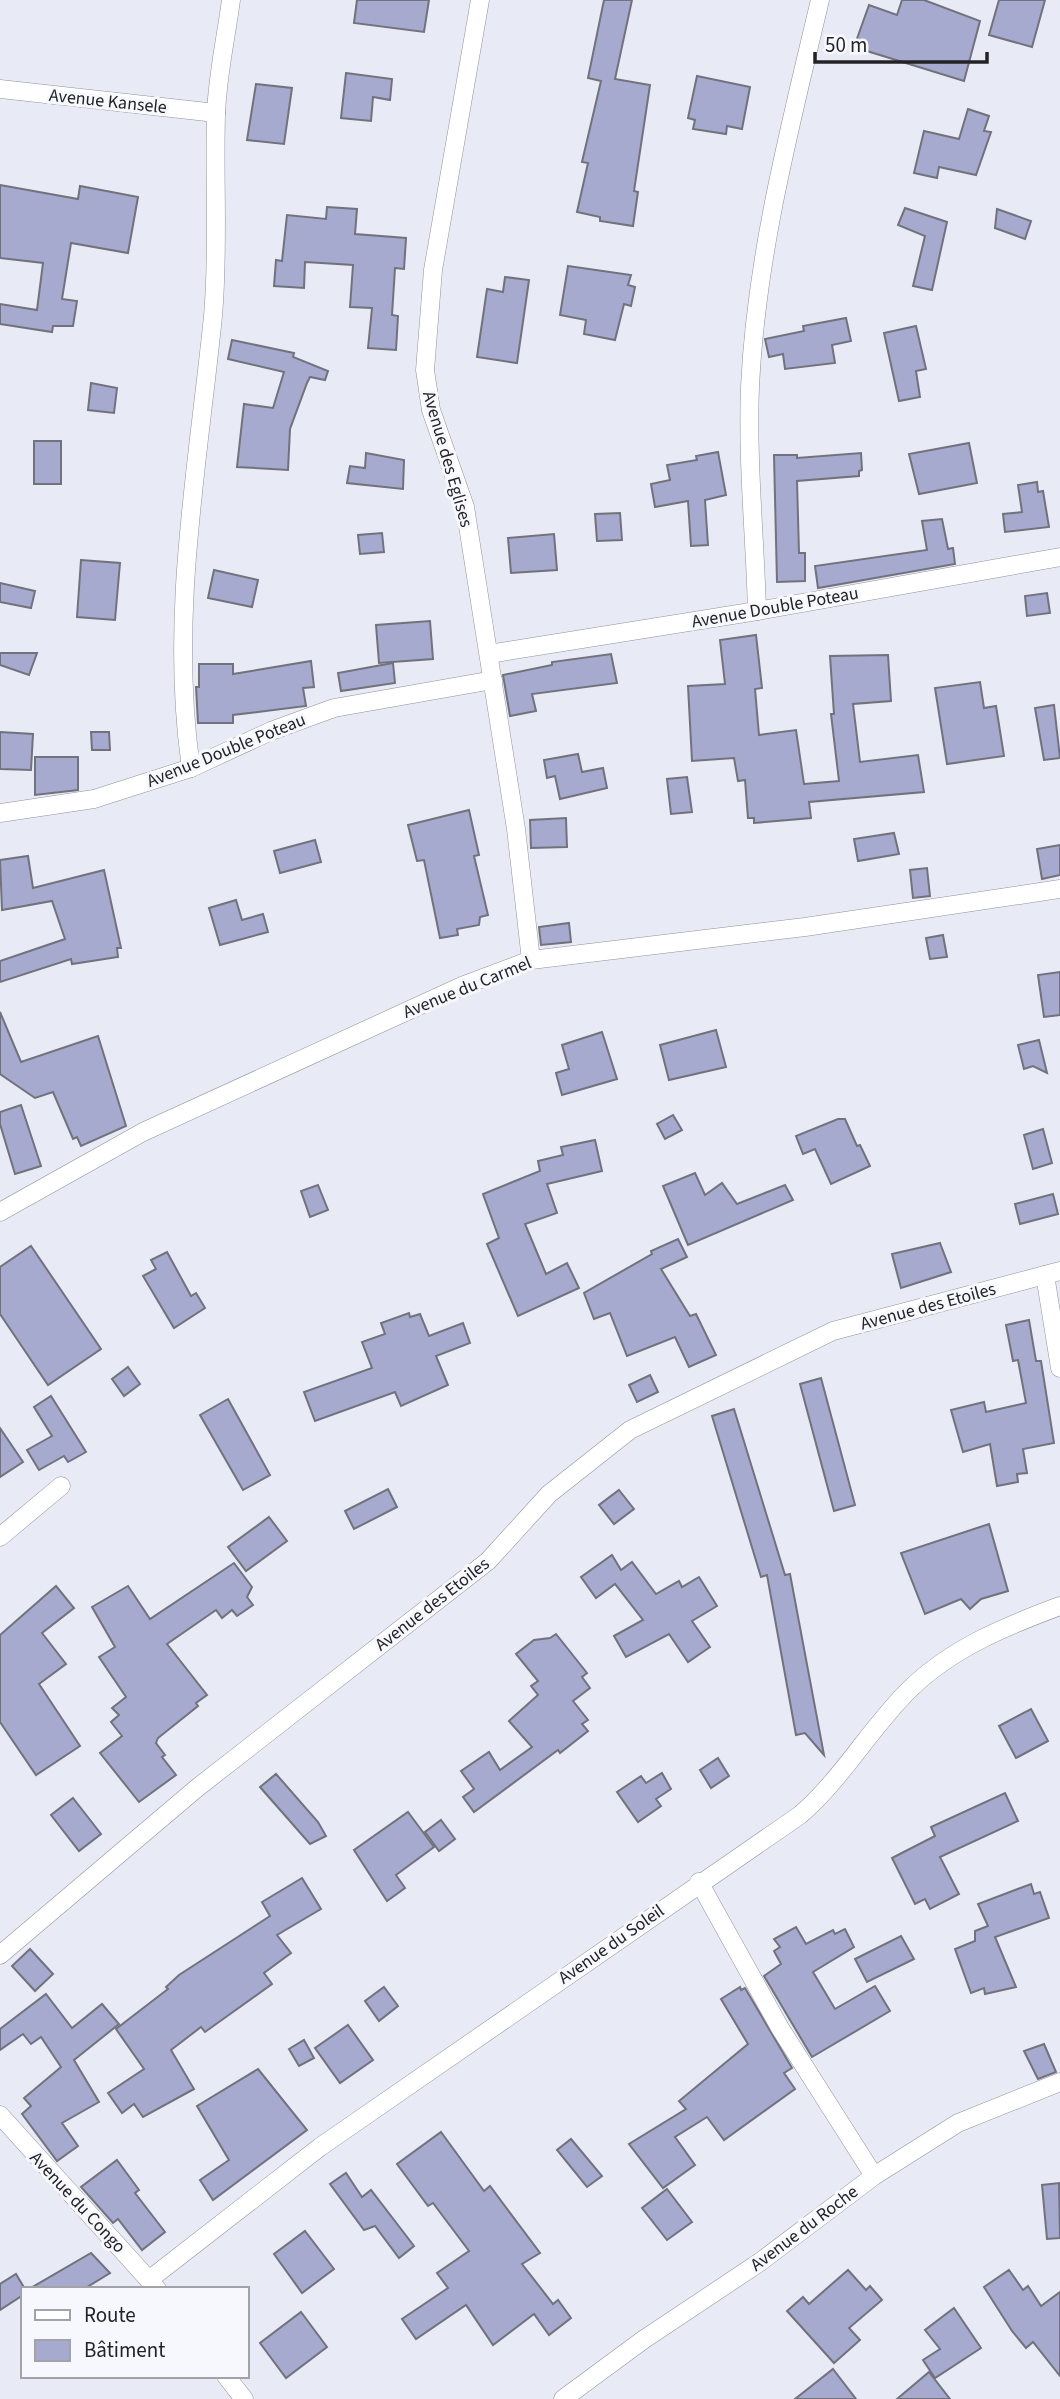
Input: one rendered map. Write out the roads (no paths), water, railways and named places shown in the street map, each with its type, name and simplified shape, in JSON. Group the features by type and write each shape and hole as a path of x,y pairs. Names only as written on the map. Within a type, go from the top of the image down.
{"street":[{"path":"191,768 182,709 186,553 213,316 217,224 216,113 232,0"},
{"name":"Avenue des Eglises","path":"480,0 433,270 424,353 431,410 465,507 516,829 531,960"},
{"path":"757,611 750,389 759,286 788,135 820,0"},
{"name":"Avenue Kansele","path":"0,89 216,113"},
{"name":"Avenue Double Poteau","path":"489,654 757,611 1060,557"},
{"name":"Avenue Double Poteau","path":"0,813 94,799 191,768 271,730 334,708 493,680"},
{"name":"Avenue du Carmel","path":"0,1212 143,1132 462,986 531,960 805,928 1060,889"},
{"path":"1053,1273 1060,1367"},
{"name":"Avenue des Etoiles","path":"0,1955 197,1788 488,1561 549,1494 630,1430 833,1331 1053,1273"},
{"path":"0,1537 61,1486"},
{"name":"Avenue du Soleil","path":"154,2284 320,2147 699,1882 800,1815 823,1795 911,1688 957,1653 994,1631 1060,1606"},
{"path":"699,1882 780,2028 874,2176"},
{"name":"Avenue du Roche","path":"563,2399 643,2340 760,2262 874,2176 958,2123 1060,2082"},
{"name":"Avenue du Congo","path":"0,2115 154,2284"},
{"path":"228,2378 244,2399"}]}
